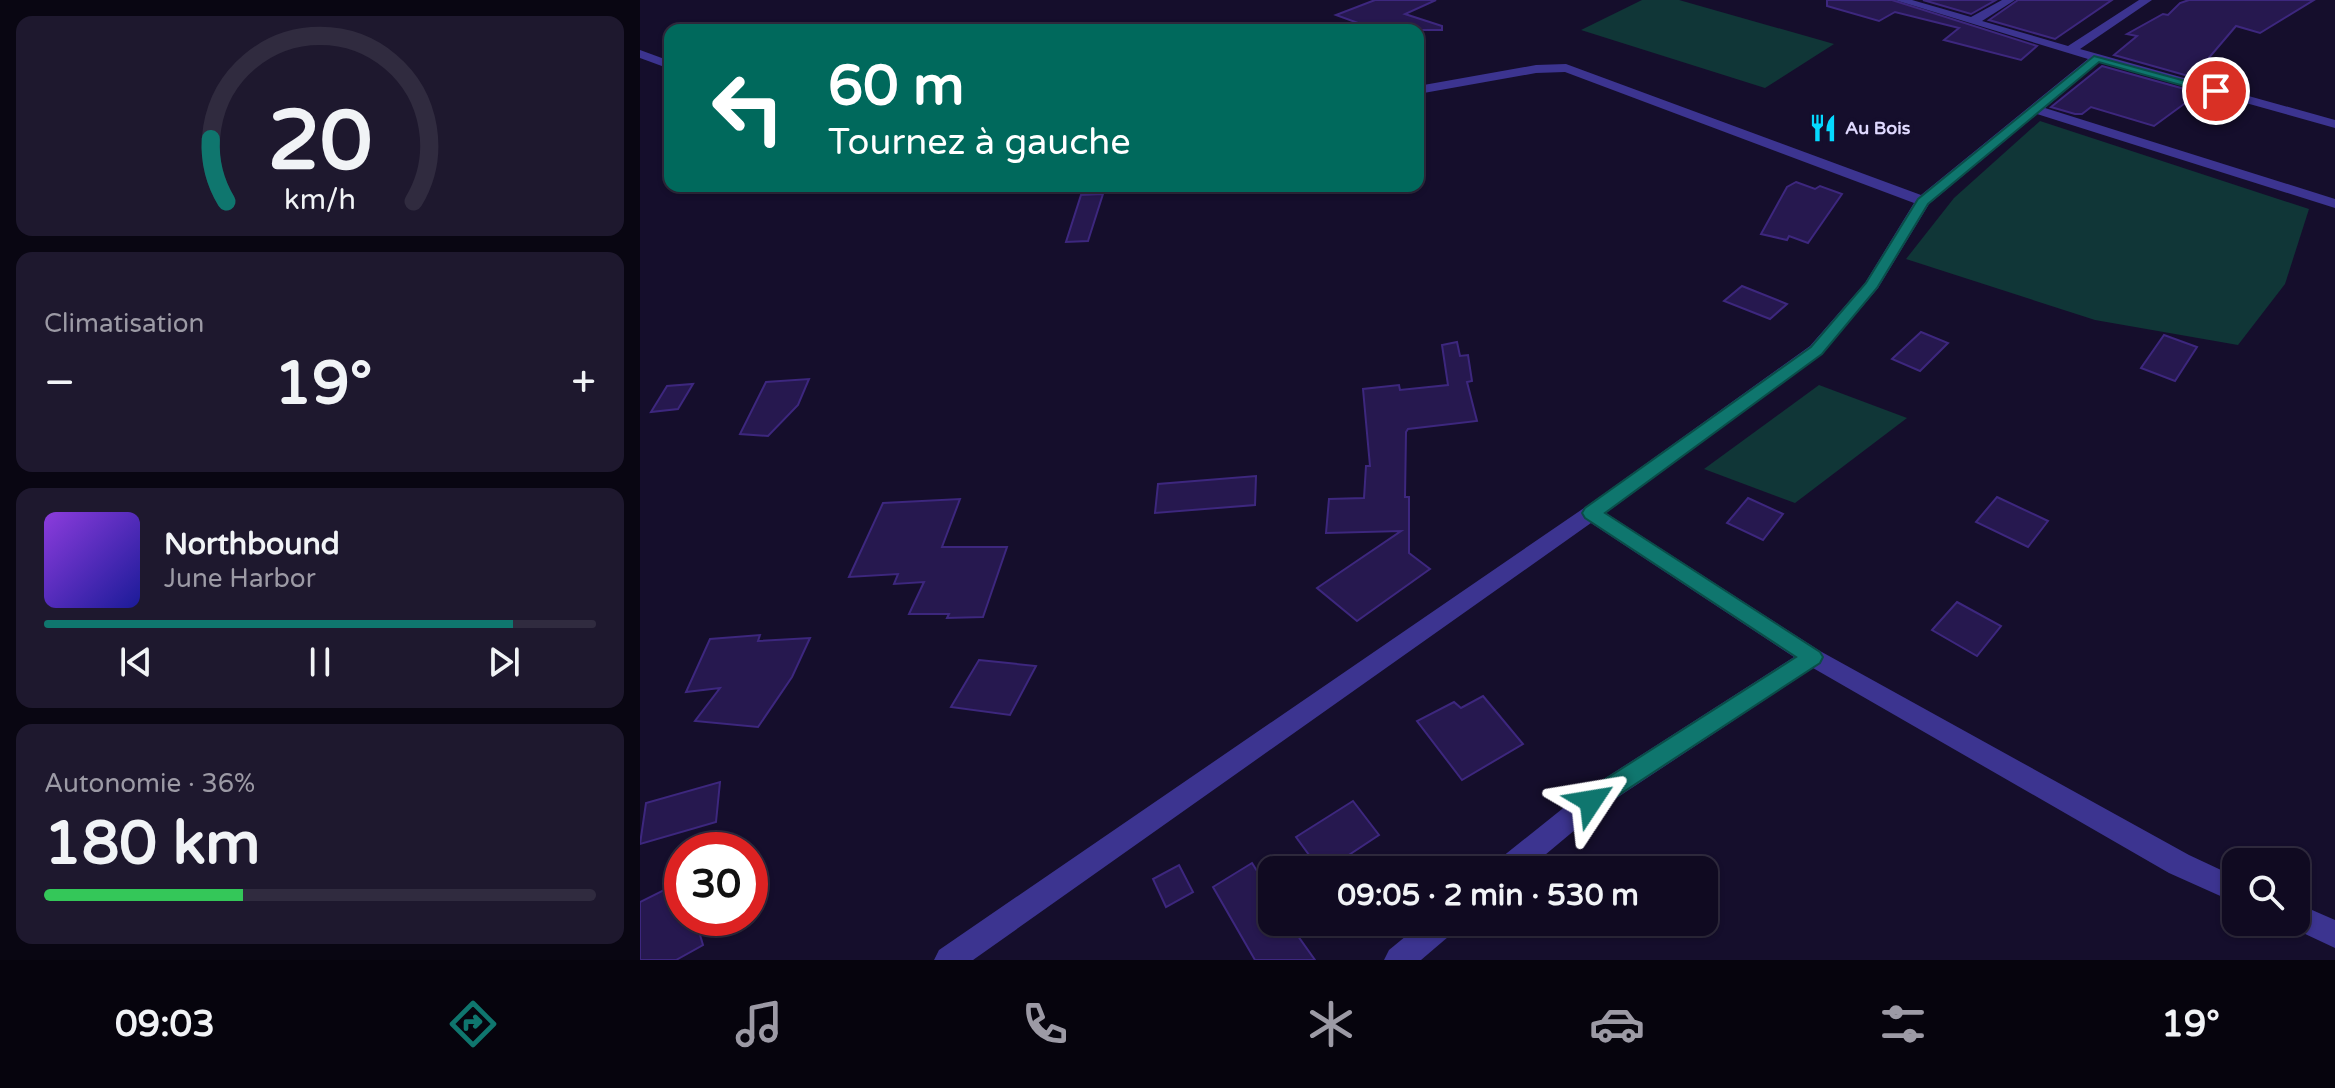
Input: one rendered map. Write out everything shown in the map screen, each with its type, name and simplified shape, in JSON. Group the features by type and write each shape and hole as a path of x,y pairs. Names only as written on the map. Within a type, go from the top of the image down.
{"street":[{"path":"1900,0 2335,124"},
{"path":"1971,22 2010,0"},
{"path":"2070,50 2147,0"},
{"path":"640,54 664,63"},
{"path":"949,960 1591,513 1816,350 1872,285 1923,201 2097,58"},
{"path":"1424,89 1536,69 1566,68 1923,201"},
{"path":"2036,109 2335,204"},
{"path":"1591,513 1812,657 2179,864 2222,884"},
{"path":"1524,856 1591,801 1812,657"},
{"path":"2310,922 2335,934"},
{"path":"1399,960 1428,936"}],"green space":[{"path":"1642,0 1679,0 1834,44 1765,88 1581,30"},
{"path":"2040,121 2309,209 2285,284 2238,345 2095,320 1906,259 1954,198"},
{"path":"1819,385 1907,418 1795,503 1704,469"}],"building":[{"path":"1375,0 1436,0 1405,14 1442,26 1442,30 1424,30 1424,24 1361,24 1336,15"},
{"path":"1827,0 1892,0 2037,46 2021,60 1944,40 1959,28 1895,12 1879,21 1827,6"},
{"path":"1923,0 1996,0 1971,14"},
{"path":"2018,0 2112,0 2055,39 1989,20"},
{"path":"2189,0 2314,0 2260,33 2236,26 2201,67 2227,72 2213,83 2114,55 2137,36 2127,34 2163,14 2168,15 2180,3"},
{"path":"2102,66 2199,93 2154,126 2091,107 2082,114 2075,114 2051,107"},
{"path":"1796,182 1842,194 1808,243 1789,236 1787,240 1761,234 1787,187"},
{"path":"1103,194 1088,241 1066,242 1081,195"},
{"path":"1742,286 1787,304 1770,319 1724,301"},
{"path":"1921,332 1948,343 1920,371 1892,359"},
{"path":"2164,335 2197,347 2175,381 2141,368"},
{"path":"1457,342 1460,356 1468,355 1472,381 1467,382 1477,421 1408,429 1406,432 1405,497 1409,497 1409,553 1430,569 1357,621 1317,588 1401,531 1326,533 1329,499 1364,498 1366,466 1370,466 1363,389 1399,385 1400,390 1448,385 1442,345"},
{"path":"809,379 798,405 768,436 740,434 766,382"},
{"path":"693,384 678,409 651,412 667,386"},
{"path":"1256,476 1255,505 1155,513 1158,484"},
{"path":"1997,497 2048,521 2028,547 1976,522"},
{"path":"1748,498 1783,514 1763,540 1727,523"},
{"path":"960,499 942,547 1007,547 983,617 947,618 949,614 909,614 924,582 894,584 898,574 849,577 883,503"},
{"path":"1957,602 2001,626 1977,656 1932,630"},
{"path":"760,635 758,641 810,638 792,677 758,727 695,721 720,688 686,692 710,639"},
{"path":"979,660 1036,666 1010,715 951,707"},
{"path":"1483,696 1523,744 1462,780 1417,721 1454,702 1461,708"},
{"path":"720,782 716,822 681,832 664,832 664,837 640,844 646,803"},
{"path":"1353,801 1379,835 1347,856 1310,856 1296,837"},
{"path":"1252,863 1258,873 1258,936 1298,936 1315,960 1255,960 1213,887"},
{"path":"1179,865 1193,892 1166,907 1153,879"},
{"path":"664,890 664,936 700,936 703,945 676,960 640,960 640,902"}],"place":[{"name":"Au Bois","path":"1823,128"}],"route":[{"path":"1591,801 1812,657 1591,513 1816,350 1872,285 1923,201 2097,58 2216,91"}]}
